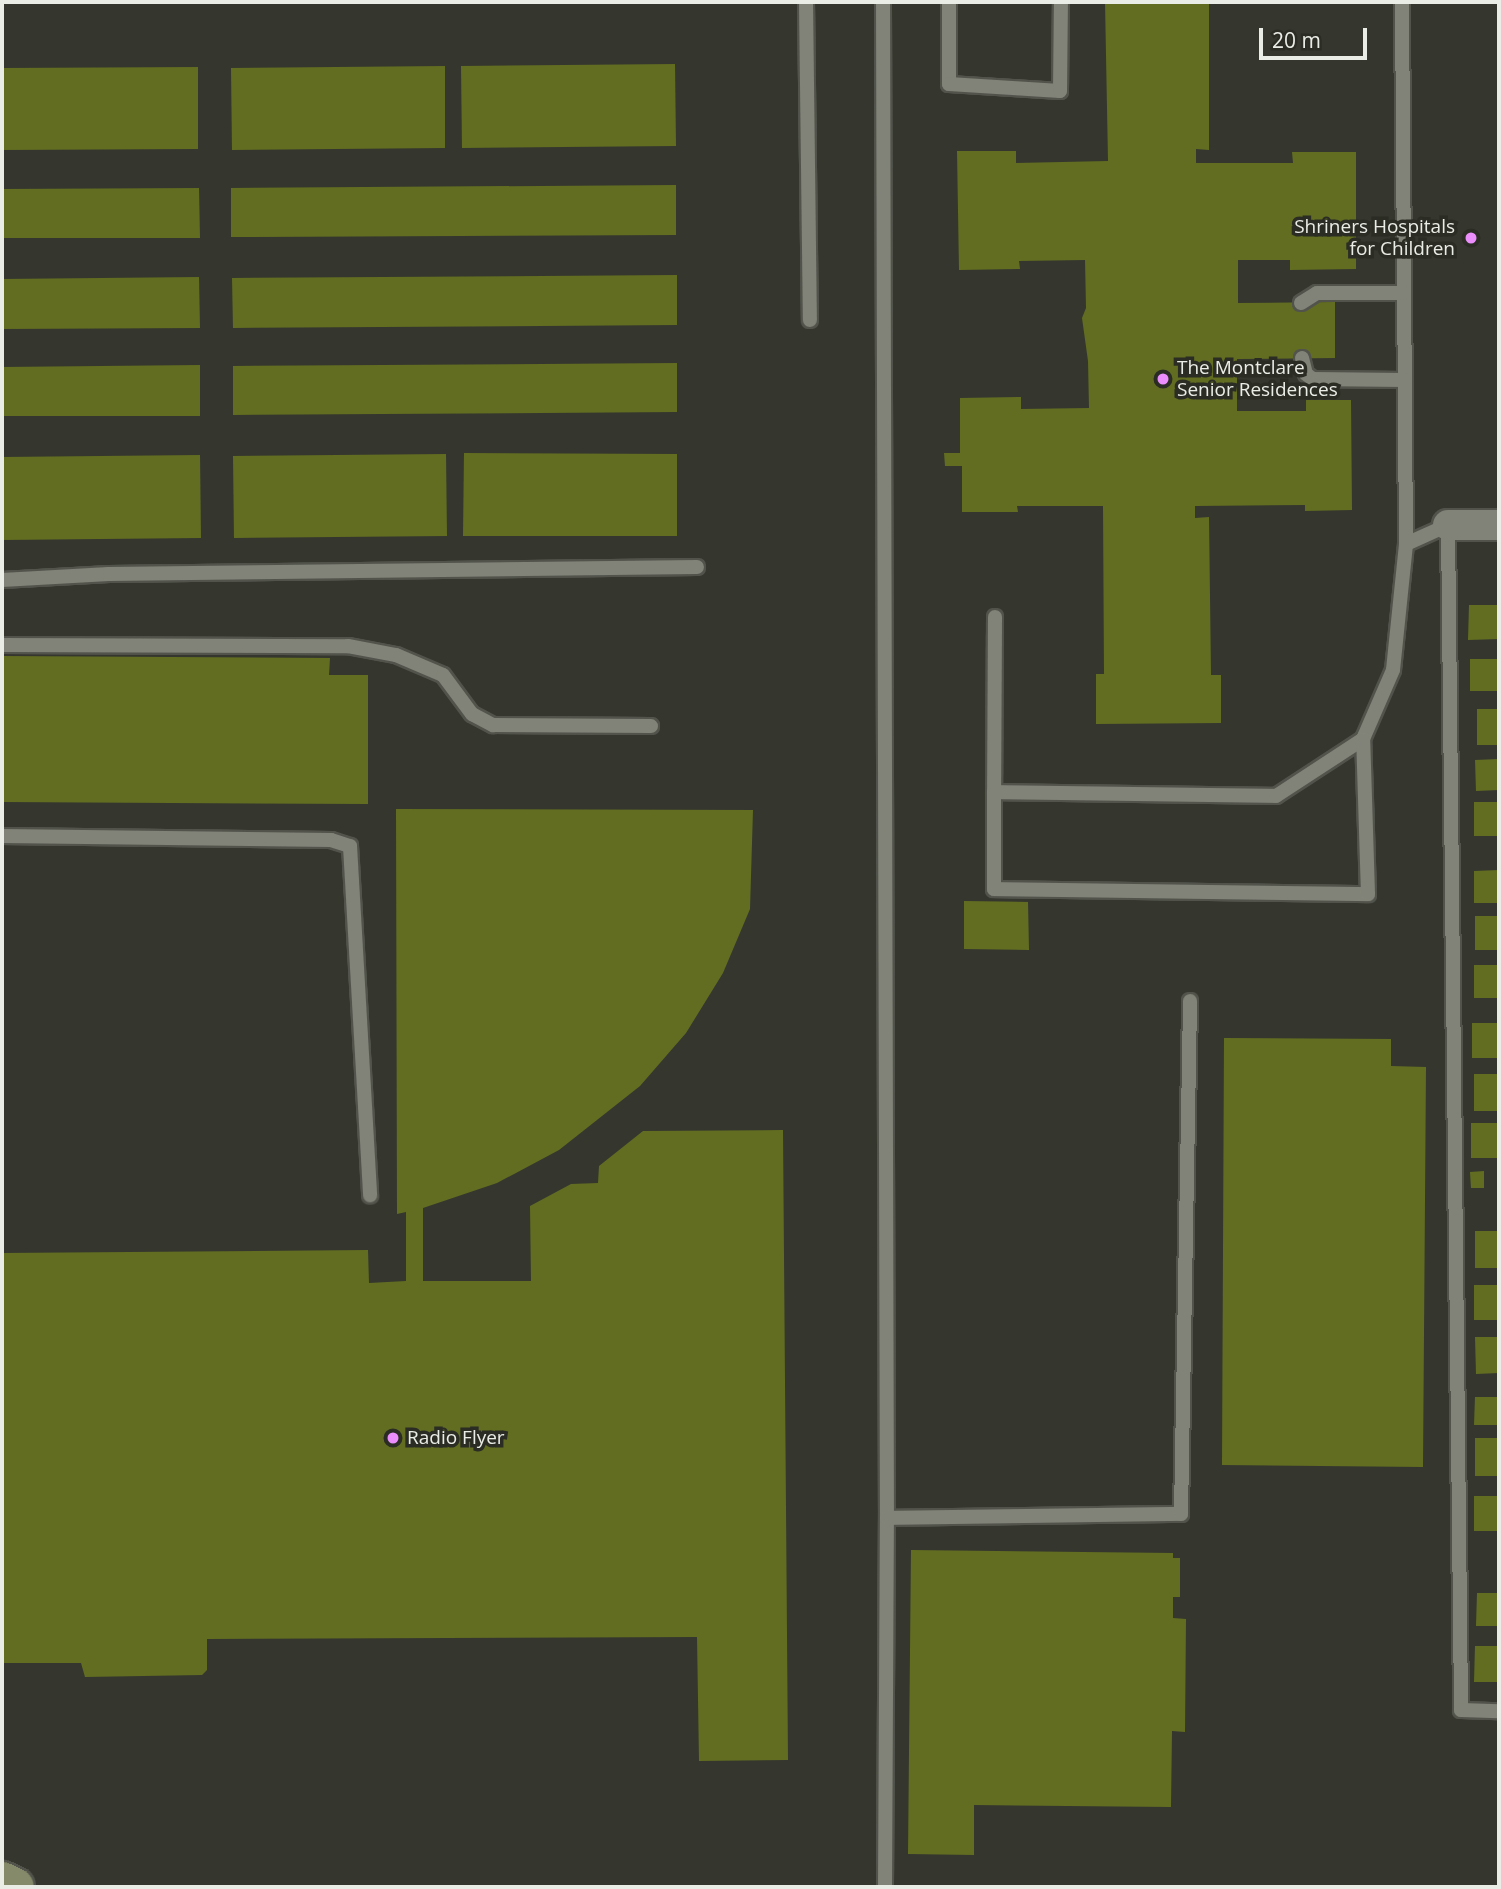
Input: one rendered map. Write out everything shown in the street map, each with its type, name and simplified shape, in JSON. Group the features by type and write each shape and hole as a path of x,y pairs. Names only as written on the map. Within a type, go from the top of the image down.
{"main road":[{"path":"2,1881 15,1887"}],"street":[{"path":"1448,525 1499,525"}],"lane":[{"path":"806,2 810,320"},
{"path":"883,2 887,1518 885,1887"},
{"path":"949,2 949,84 1060,91 1061,2"},
{"path":"995,617 994,889 1368,894 1363,739 1393,670 1406,544 1402,2"},
{"path":"1301,303 1317,293 1403,293"},
{"path":"1302,358 1306,374 1313,379 1404,380"},
{"path":"1406,544 1448,525 1461,1710 1499,1711"},
{"path":"2,580 109,574 697,567"},
{"path":"2,645 348,646 396,655 443,675 472,714 494,725 651,726"},
{"path":"995,792 1276,796 1363,739"},
{"path":"2,836 331,840 350,846 370,1195"},
{"path":"887,1518 1181,1514 1190,1001"}],"building":[{"name":"The Montclare Senior Residences","path":"1105,2 1209,2 1209,150 1196,149 1196,163 1293,163 1292,152 1356,152 1356,269 1290,270 1290,260 1238,260 1238,303 1335,302 1335,358 1237,359 1237,411 1306,411 1306,400 1351,400 1352,510 1305,511 1305,505 1195,506 1195,518 1209,517 1211,675 1221,675 1221,723 1096,724 1096,674 1104,674 1103,506 1017,506 1018,512 962,512 962,466 945,466 944,453 960,453 960,398 1021,397 1021,409 1089,408 1088,361 1082,318 1086,308 1085,260 1019,261 1020,269 959,270 957,151 1016,151 1016,163 1108,161"},
{"path":"675,64 676,146 462,148 461,66"},
{"path":"445,66 445,148 232,150 231,68"},
{"path":"198,67 198,149 2,150 2,68"},
{"path":"676,185 676,235 231,237 231,188"},
{"path":"199,188 200,238 2,238 2,189"},
{"path":"677,275 677,325 233,328 232,278"},
{"path":"199,277 200,328 2,329 2,279"},
{"path":"677,363 677,412 233,415 233,366"},
{"path":"200,365 200,416 2,416 2,367"},
{"path":"464,453 677,454 677,536 463,536"},
{"path":"446,454 447,536 234,538 233,456"},
{"path":"200,455 201,538 2,540 2,457"},
{"path":"1469,605 1499,605 1499,639 1468,640"},
{"path":"2,656 330,658 329,675 368,675 368,804 2,802"},
{"path":"1470,659 1499,659 1499,691 1470,691"},
{"path":"1477,709 1499,709 1499,745 1477,745"},
{"path":"1499,759 1499,790 1476,791 1475,760"},
{"path":"1474,802 1499,802 1499,836 1474,836"},
{"name":"Radio Flyer","path":"396,809 753,810 750,909 723,973 686,1033 640,1086 559,1150 497,1183 423,1208 423,1281 531,1281 530,1206 571,1184 598,1183 599,1166 643,1131 783,1130 788,1760 699,1761 697,1637 207,1639 207,1670 202,1675 85,1677 81,1663 2,1663 2,1253 368,1250 369,1283 406,1281 406,1212 397,1214"},
{"path":"1499,870 1499,903 1474,903 1474,871"},
{"path":"964,901 1028,902 1029,950 964,949"},
{"path":"1475,916 1499,916 1499,950 1475,950"},
{"path":"1474,965 1499,965 1499,998 1474,998"},
{"path":"1472,1023 1499,1023 1499,1058 1472,1058"},
{"path":"1224,1038 1391,1039 1391,1066 1426,1067 1423,1467 1222,1465"},
{"path":"1474,1074 1499,1074 1499,1111 1474,1111"},
{"path":"1471,1123 1499,1123 1499,1158 1471,1158"},
{"path":"1484,1171 1484,1188 1471,1188 1470,1172"},
{"path":"1475,1231 1499,1231 1499,1268 1475,1268"},
{"path":"1474,1285 1499,1285 1499,1320 1474,1320"},
{"path":"1475,1337 1499,1337 1499,1373 1476,1374"},
{"path":"1475,1397 1499,1397 1499,1425 1474,1425"},
{"path":"1475,1438 1499,1438 1499,1476 1475,1476"},
{"path":"1474,1496 1499,1496 1499,1531 1474,1531"},
{"path":"911,1550 1173,1553 1173,1558 1180,1558 1180,1597 1173,1597 1173,1618 1186,1619 1185,1732 1172,1731 1171,1807 974,1805 974,1855 908,1854"},
{"path":"1477,1593 1499,1593 1499,1626 1476,1626"},
{"path":"1475,1646 1499,1646 1499,1682 1474,1682"}],"place":[{"name":"Shriners Hospitals for Children","path":"1471,238"},
{"name":"The Montclare Senior Residences","path":"1163,379"},
{"name":"Radio Flyer","path":"393,1438"}]}
